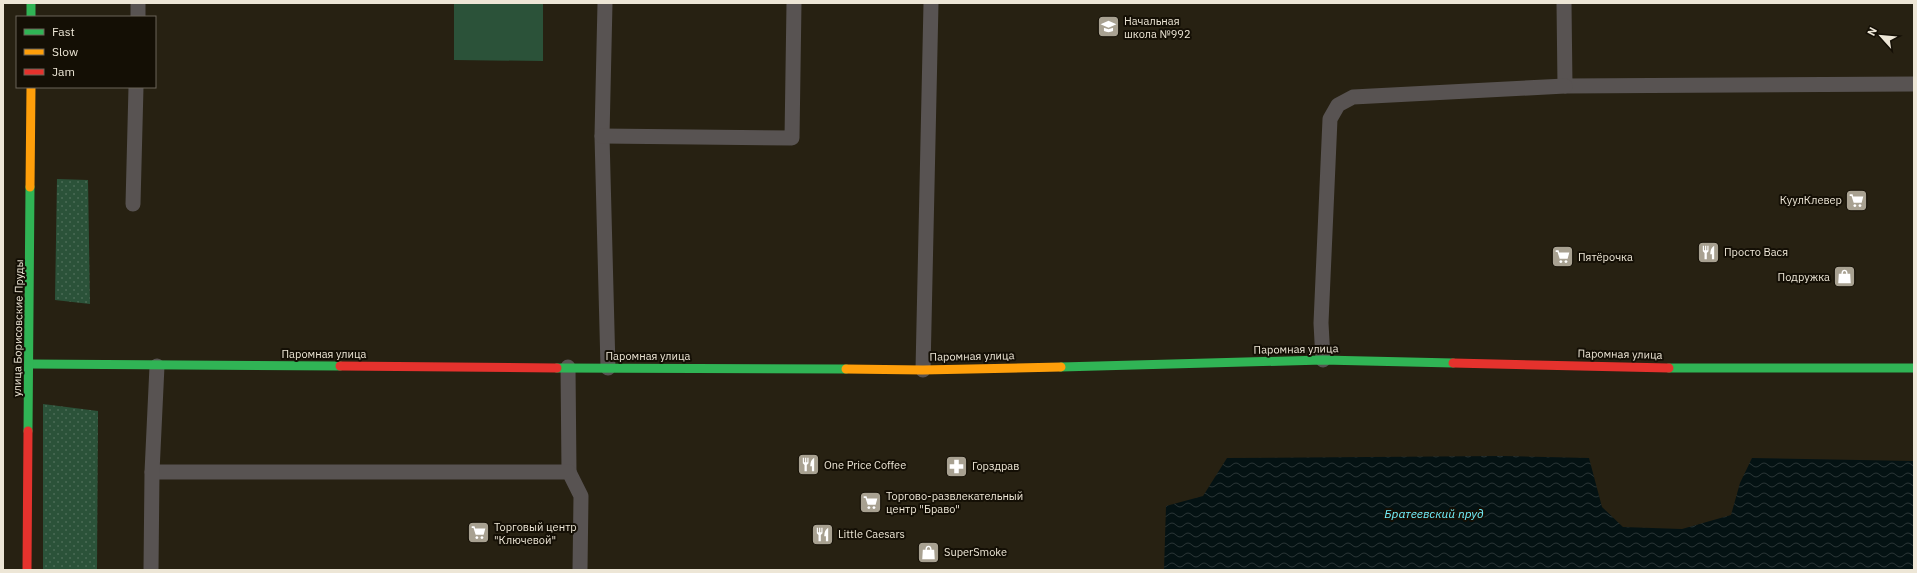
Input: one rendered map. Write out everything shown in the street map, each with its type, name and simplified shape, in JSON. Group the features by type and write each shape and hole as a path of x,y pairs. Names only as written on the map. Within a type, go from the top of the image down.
{"street":[{"path":"31,3 31,16"},
{"name":"улица Борисовские Пруды","path":"27,570 30,364 31,88"},
{"name":"Паромная улица","path":"30,364 923,370 1323,360 1723,369 1914,368"}],"lane":[{"path":"138,3 138,16"},
{"path":"605,3 602,136 608,368"},
{"path":"602,136 792,138 794,3"},
{"path":"923,370 931,3"},
{"path":"1564,3 1565,86"},
{"path":"1323,360 1321,322 1330,119 1338,105 1353,97 1565,86 1914,84"},
{"path":"133,204 136,88"},
{"path":"151,570 152,472 157,366"},
{"path":"568,368 568,472 581,496 580,570"},
{"path":"152,472 568,472"}],"green space":[{"path":"454,3 543,3 543,61 454,60"},
{"path":"57,179 88,180 90,304 55,300"},
{"path":"43,404 98,411 97,570 43,570"}],"water":[{"name":"Братеевский пруд","path":"1502,456 1589,458 1602,507 1623,527 1682,529 1731,515 1740,483 1752,458 1914,461 1914,570 1164,570 1166,506 1203,496 1227,458"}],"traffic: fast":[{"path":"31,3 31,16"},
{"path":"28,431 30,187"},
{"path":"1061,367 1323,360 1453,363"},
{"path":"30,364 340,366"},
{"path":"557,368 846,369"},
{"path":"1669,368 1914,368"}],"traffic: slow":[{"path":"30,187 31,88"},
{"path":"846,369 923,370 1061,367"}],"traffic: jam":[{"path":"1453,363 1669,368"},
{"path":"340,366 557,368"},
{"path":"27,570 28,431"}],"place":[{"name":"Начальная школа №992","path":"1109,27"},
{"name":"КуулКлевер","path":"1857,200"},
{"name":"Просто Вася","path":"1708,252"},
{"name":"Пятёрочка","path":"1562,257"},
{"name":"Подружка","path":"1845,277"},
{"name":"One Price Coffee","path":"809,465"},
{"name":"Горздрав","path":"956,466"},
{"name":"Торгово-развлекательный центр \"Браво\"","path":"871,502"},
{"name":"Торговый центр \"Ключевой\"","path":"479,533"},
{"name":"Little Caesars","path":"822,534"},
{"name":"SuperSmoke","path":"929,552"}]}
